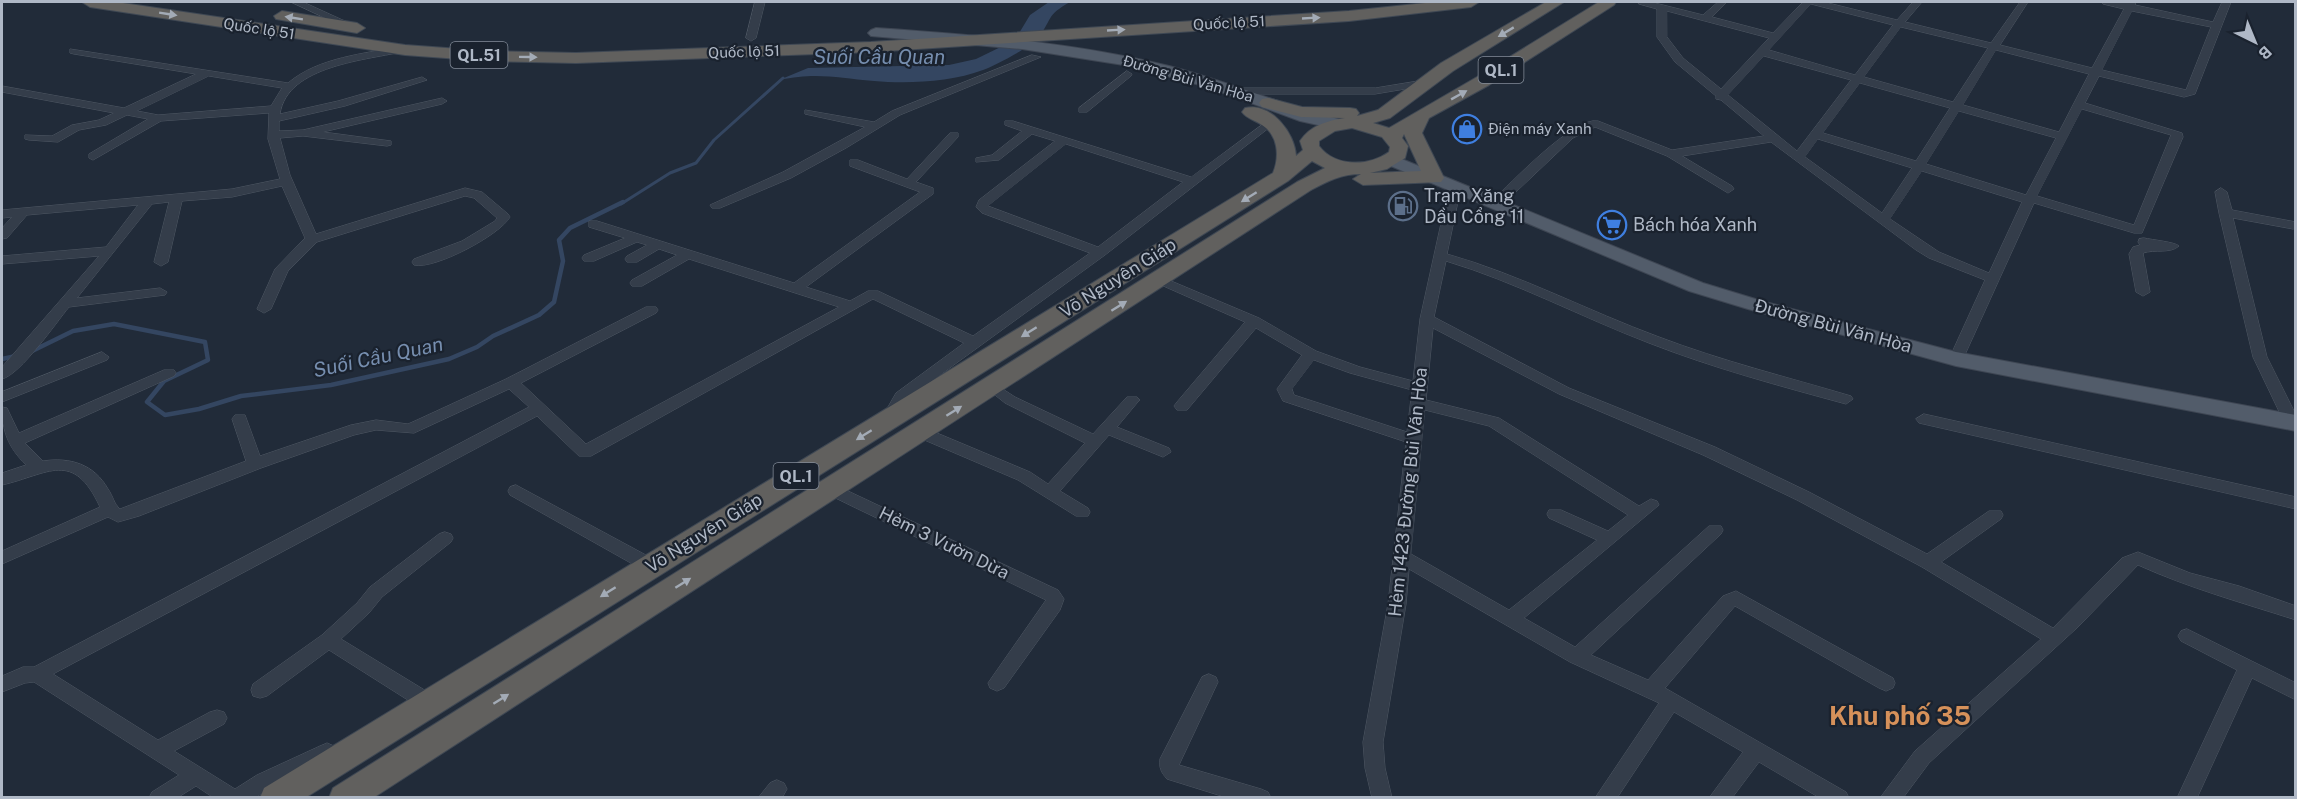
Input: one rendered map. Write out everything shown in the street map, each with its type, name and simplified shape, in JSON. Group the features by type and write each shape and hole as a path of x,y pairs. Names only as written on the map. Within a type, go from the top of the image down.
{"highway":[{"name":"Quốc lộ 51","path":"90,2 322,39 488,56 576,58 874,40"},
{"name":"Quốc lộ 51","path":"929,39 996,38 1057,27 1357,2"},
{"name":"Quốc lộ 51","path":"1057,27 1349,16 1471,2"},
{"name":"QL.1","path":"1392,160 1367,168 1352,168 1324,160 1312,145 1324,127 1373,120 1447,67 1556,2"},
{"name":"QL.1","path":"1394,137 1397,129 1483,81 1609,2"},
{"name":"Quốc lộ 51","path":"269,14 353,27 503,42 586,44 751,38 874,40 996,38"},
{"path":"1268,103 1301,112 1350,112 1384,108 1406,97"},
{"path":"1251,112 1278,129 1288,159 1287,168 1293,181 1328,182 1432,177 1413,133 1422,115"},
{"path":"1345,124 1377,128 1394,137 1399,146 1398,154 1392,160"},
{"name":"Võ Nguyên Giáp","path":"345,798 1159,281 1293,181 1312,145"},
{"name":"Võ Nguyên Giáp","path":"276,798 888,419 1293,181 1352,168"}],"main road":[{"path":"929,39 996,38 1033,53"},
{"name":"Đường Bùi Văn Hòa","path":"1033,53 1127,74 1222,101 1297,130 1312,145"},
{"name":"Đường Bùi Văn Hòa","path":"1033,53 1101,55 1167,70 1238,91 1312,119 1345,124"},
{"name":"Đường Bùi Văn Hòa","path":"1392,160 1696,286 1755,305 1956,359 2293,422"}],"street":[{"path":"296,2 353,27"},
{"path":"751,38 760,2"},
{"path":"1642,2 1776,37"},
{"path":"1706,18 1723,2"},
{"path":"1720,97 1808,2"},
{"path":"1814,2 2175,93 2191,92 2226,2"},
{"path":"1798,158 1899,23 1918,2"},
{"path":"1883,220 1921,165 1992,47 2024,2"},
{"path":"2106,2 2131,4 2218,26"},
{"path":"1956,359 1991,278 2094,72 2131,4"},
{"path":"1662,6 1662,37 1678,60 1720,97 1798,158 1934,255 1991,278"},
{"path":"312,239 285,182 275,135 274,114 289,86 322,68 402,49"},
{"path":"74,51 289,86"},
{"path":"1763,52 2062,136"},
{"path":"716,205 787,175 877,126 899,111 1033,53"},
{"path":"29,137 54,140 76,127 95,125 208,72"},
{"path":"1083,110 1127,74"},
{"path":"2,88 158,118 274,114 341,104 423,80"},
{"path":"1238,91 1375,91 1425,83"},
{"path":"275,135 303,133 442,101"},
{"path":"2078,104 2176,133 2173,148 2138,230"},
{"path":"809,112 877,126"},
{"path":"93,156 158,118"},
{"path":"888,419 901,396 1100,252 1270,122"},
{"path":"1009,123 1194,182"},
{"path":"1496,204 1569,136 1590,124 1600,124 1671,154 1728,189"},
{"path":"980,160 995,158 1030,130"},
{"path":"303,133 387,143"},
{"path":"910,182 954,135"},
{"path":"1817,135 2138,230 2144,242 2153,245 2173,246"},
{"path":"1671,154 1774,138"},
{"path":"1064,140 982,207 1100,252"},
{"path":"796,288 929,191 854,163"},
{"path":"2,214 232,193 285,182"},
{"name":"Hẻm 1423 Đường Bùi Văn Hòa","path":"1382,798 1372,742 1402,557 1427,319 1455,187"},
{"path":"264,309 282,269 312,239 465,192 478,195 504,217 499,226 483,235 419,262"},
{"path":"2221,192 2260,357 2293,422"},
{"path":"161,262 177,199"},
{"path":"7,369 110,251 148,201"},
{"path":"2,235 23,212"},
{"path":"2225,213 2293,225"},
{"path":"593,224 656,246 851,306"},
{"path":"589,258 634,239"},
{"path":"2143,292 2136,254 2138,250 2153,245"},
{"path":"632,259 656,246"},
{"path":"2,260 110,251"},
{"path":"637,283 686,255"},
{"path":"1441,256 1522,282 1628,330 1668,345 1846,399"},
{"path":"1159,281 1254,321 1311,354 1494,422 1645,510 1510,619"},
{"path":"63,304 160,292"},
{"path":"511,382 580,450 585,452 867,296 878,295 974,342"},
{"path":"2,479 38,465 71,465 87,472 100,489 108,510 118,516 351,430 376,425 409,429 511,382 651,310"},
{"path":"1427,319 1564,391 1758,474 1928,562 2055,638"},
{"path":"1182,406 1254,321"},
{"path":"1311,354 1284,389 1288,398 1413,439"},
{"path":"2,397 102,357"},
{"path":"16,441 170,373"},
{"path":"992,387 1010,400 1097,442"},
{"path":"1050,491 1097,442 1132,400"},
{"path":"2,684 23,675 37,674 538,409"},
{"path":"2,412 16,441 32,462 38,465"},
{"path":"240,419 255,464"},
{"path":"1924,419 2295,503"},
{"path":"1108,429 1163,452"},
{"path":"920,432 1024,476 1082,512"},
{"name":"Hẻm 3 Vườn Dừa","path":"831,489 1052,595 1055,599 1054,604 997,683"},
{"path":"516,491 651,566"},
{"path":"2,558 108,510"},
{"path":"1555,514 1609,538"},
{"path":"1928,562 1995,515"},
{"path":"1577,657 1715,530"},
{"path":"260,690 328,640 363,608 376,592 445,538"},
{"path":"1402,557 1577,657 1671,700 1839,798"},
{"path":"1890,798 1922,757 2055,638 2128,563 2138,558 2186,579 2231,590 2295,613"},
{"path":"1651,690 1729,601 1736,598 1886,683"},
{"path":"2187,636 2295,692"},
{"path":"237,798 264,781 423,706 328,640"},
{"path":"2187,798 2248,668"},
{"path":"37,674 194,776 232,798"},
{"path":"1209,682 1170,759 1169,767 1174,773 1261,798"},
{"path":"1605,798 1671,700"},
{"path":"366,798 473,716"},
{"path":"156,751 218,718"},
{"path":"1719,798 1757,749"},
{"path":"159,798 194,776"}],"water":[{"name":"Suối Cầu Quan","path":"1049,2 1070,2 1053,15 1043,32 1028,46 995,65 971,74 943,80 915,82 816,76 779,80 808,68 949,65 976,59 1015,40 1030,15"}],"waterway":[{"name":"Suối Cầu Quan","path":"621,204 670,173 696,163 714,140 783,78"},
{"name":"Suối Cầu Quan","path":"28,353 73,331 114,324 205,342 208,360 164,381 147,402 165,415 199,409 241,396 331,385 449,359 539,315 554,302 563,261 559,240 570,228 623,202"},
{"name":"Suối Cầu Quan","path":"2,359 16,356"}],"place":[{"name":"Điện máy Xanh","path":"1467,129"},
{"name":"Trạm Xăng Dầu Cổng 11","path":"1403,206"},
{"name":"Bách hóa Xanh","path":"1612,225"}],"district":[{"name":"Khu phố 35","path":"1900,716"}]}
